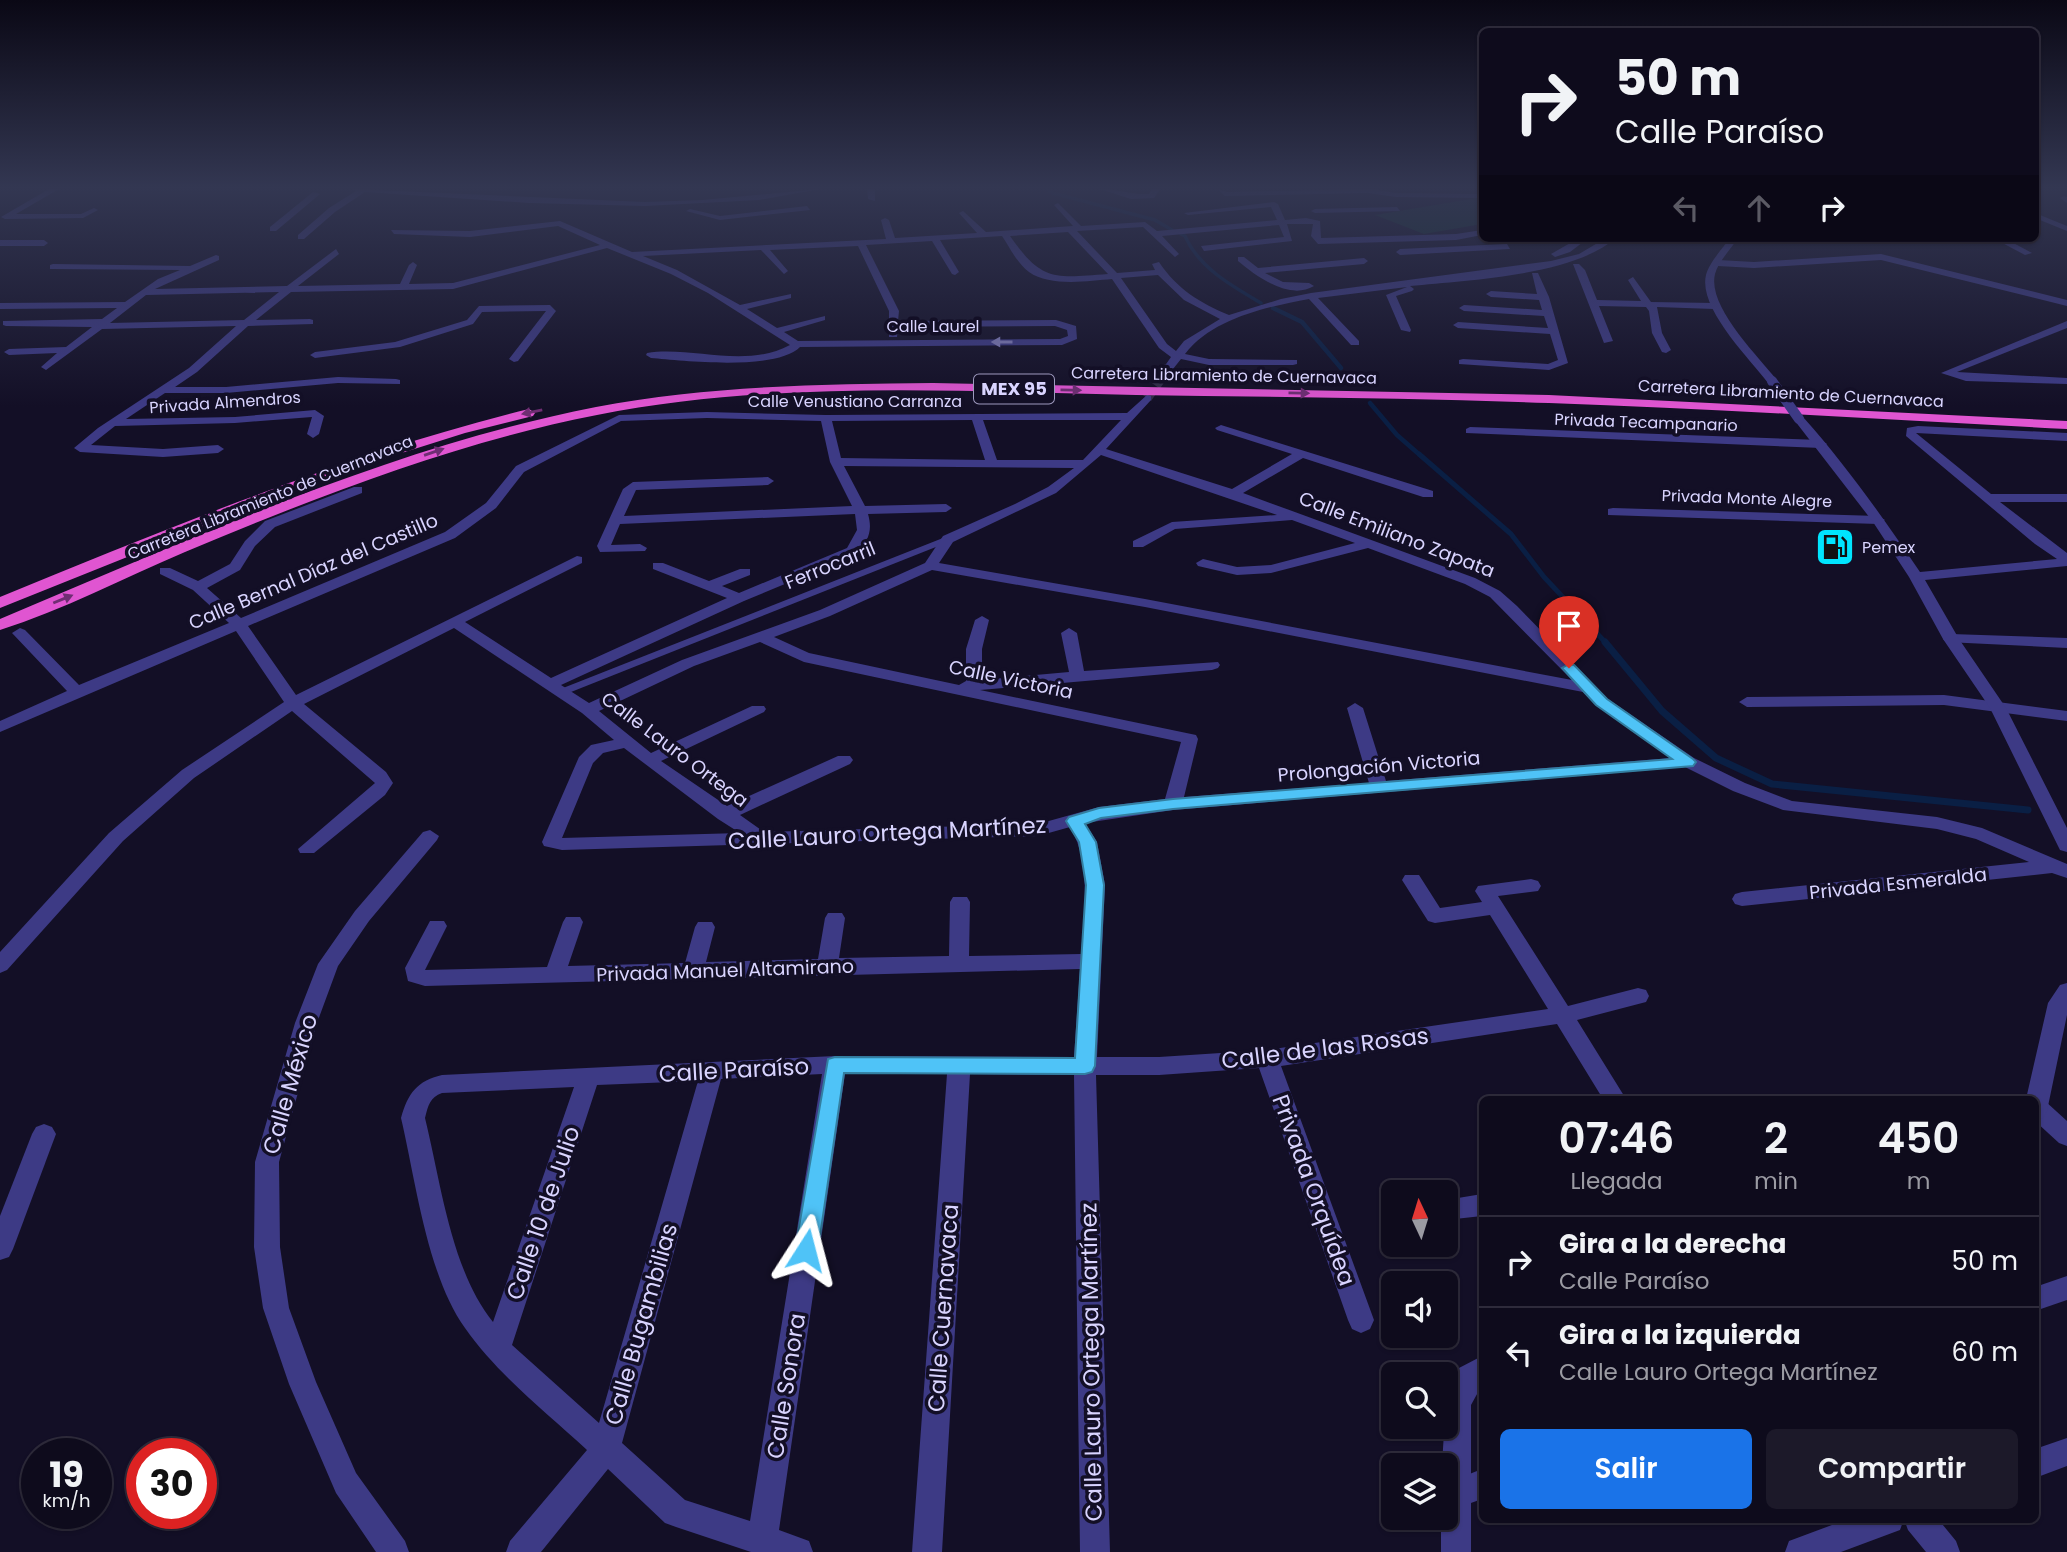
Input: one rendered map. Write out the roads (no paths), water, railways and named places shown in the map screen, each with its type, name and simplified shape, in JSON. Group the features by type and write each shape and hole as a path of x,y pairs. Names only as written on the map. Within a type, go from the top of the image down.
{"highway":[{"name":"Carretera Libramiento de Cuernavaca","path":"0,603 324,472 440,435 593,400 722,382 921,374 1269,381 1657,392 2067,413"},
{"name":"Carretera Libramiento de Cuernavaca","path":"0,625 324,491 451,446 597,411 683,398 852,388 1259,393 1550,399 2067,425"}],"street":[{"path":"46,367 125,304 208,261"},
{"path":"218,449 163,453 80,448 220,349 246,324 325,261"},
{"path":"144,292 458,289 552,261"},
{"path":"646,261 674,272 796,344 794,348 786,351 743,357 700,359 651,355"},
{"path":"776,261 785,271"},
{"path":"870,261 891,304 894,324 892,342"},
{"path":"949,261 955,272"},
{"path":"1026,261 1033,271 1064,278 1160,272"},
{"path":"1103,261 1163,346 1175,355 1209,362 1293,362"},
{"path":"1244,261 1255,271 1288,289 1487,267 1515,261"},
{"path":"1255,271 1358,261"},
{"path":"1364,261 1370,269"},
{"path":"1169,367 1175,355 1191,339 1229,319 1277,303 1311,296 1533,268 1560,261"},
{"path":"1489,274 1535,275 1576,266 1583,261"},
{"path":"1797,261 1718,263 1711,272 1709,285 1714,306 1878,520 1916,577 1951,639 1998,708 2067,846"},
{"path":"1902,261 2067,303"},
{"path":"1155,262 1160,272 1189,301 1229,319"},
{"path":"403,288 413,265"},
{"path":"1576,266 1581,270 1608,341"},
{"path":"53,267 194,267"},
{"path":"1463,362 1549,367 1564,361 1535,275"},
{"path":"1633,279 1642,297 1654,310 1657,333 1666,350"},
{"path":"1406,330 1391,295 1422,286 1423,282"},
{"path":"1491,294 1544,297"},
{"path":"473,296 479,310"},
{"path":"739,308 788,296"},
{"path":"1311,296 1355,343"},
{"path":"1593,303 1714,306"},
{"path":"0,306 125,304"},
{"path":"479,310 550,308 551,311 513,359"},
{"path":"1464,308 1549,313"},
{"path":"315,355 366,351 407,342 470,322 479,310"},
{"path":"775,332 822,318"},
{"path":"6,323 310,322"},
{"name":"Calle Laurel","path":"796,344 1062,342 1073,337 1072,328 1056,323 894,324"},
{"path":"2067,324 1946,373 1966,378 2067,380"},
{"path":"1458,325 1554,331"},
{"path":"9,352 70,350"},
{"path":"164,390 226,390 338,380 396,382"},
{"name":"Ferrocarril","path":"555,689 948,539 1030,502 1086,464 1147,398"},
{"name":"Privada Almendros","path":"114,423 235,420 315,413 318,416 313,434"},
{"name":"Calle Venustiano Carranza","path":"619,418 707,415 826,418 1132,416"},
{"path":"976,417 993,464"},
{"name":"Calle Bernal Díaz del Castillo","path":"0,727 450,535 476,519 496,500 520,469 619,418"},
{"path":"555,689 739,598 852,551 861,543 864,533 861,509 836,462 826,418"},
{"path":"1221,428 1428,494"},
{"path":"2067,437 1911,430 1910,434 2067,560"},
{"name":"Privada Tecampanario","path":"1470,431 1821,444"},
{"name":"Calle Emiliano Zapata","path":"1099,451 1233,494 1470,581 1495,594 1602,702 1688,762 1739,787 1789,806 1937,823 1982,834 2060,869"},
{"path":"1233,494 1301,454"},
{"path":"836,462 1086,464"},
{"path":"640,548 605,549 629,489 641,484 768,481"},
{"path":"198,587 235,566 250,544 271,524 358,490"},
{"path":"1990,498 2067,498"},
{"path":"616,520 946,508"},
{"name":"Privada Monte Alegre","path":"1614,512 1878,520"},
{"path":"1139,544 1172,526 1200,522 1296,518"},
{"path":"588,710 688,663 825,613 930,566 948,539"},
{"path":"1203,563 1237,572 1271,569 1369,544"},
{"path":"0,965 117,837 188,774 293,703 577,560"},
{"path":"1916,577 2067,560"},
{"path":"658,566 739,598"},
{"path":"930,566 1145,603 1588,688"},
{"path":"165,571 198,587 239,624 293,703 380,776 384,783 307,849"},
{"path":"710,586 745,572"},
{"path":"974,685 974,649 982,620"},
{"name":"Calle Lauro Ortega","path":"456,623 588,710 649,760 763,840"},
{"path":"20,633 77,692"},
{"path":"1069,633 1077,675"},
{"name":"Calle Victoria","path":"762,637 804,657 1190,738 1173,804"},
{"path":"1951,639 2067,643"},
{"path":"949,688 1212,665"},
{"path":"1747,702 1944,700 2067,716"},
{"path":"1354,708 1379,787"},
{"path":"649,760 758,709"},
{"name":"Calle Lauro Ortega Martínez","path":"629,742 597,749 585,761 551,842 562,844 763,840 1038,830 1075,821 1088,842 1095,885 1085,1066 1096,1552"},
{"path":"724,815 844,760"},
{"name":"Prolongación Victoria","path":"1075,821 1099,813 1173,804 1688,762"},
{"name":"Calle México","path":"394,1552 346,1483 303,1384 276,1308 267,1247 267,1162 306,1023 328,964 362,916 430,836"},
{"name":"Privada Esmeralda","path":"1742,899 2060,869"},
{"path":"1412,880 1434,916 1531,886"},
{"path":"1490,899 1613,1096"},
{"path":"959,965 960,902"},
{"path":"827,965 835,918"},
{"path":"555,975 573,922"},
{"name":"Privada Manuel Altamirano","path":"437,926 415,968 415,976 555,975 827,965 1091,961"},
{"path":"694,970 705,927"},
{"path":"2039,1096 2059,1003 2067,991"},
{"name":"Calle de las Rosas","path":"1085,1066 1159,1066 1267,1059 1565,1015 1638,996"},
{"name":"Privada Orquídea","path":"1267,1059 1361,1320"},
{"name":"Calle Cuernavaca","path":"927,1552 959,1064"},
{"name":"Calle Paraíso","path":"497,1349 472,1317 450,1274 413,1118 419,1096 426,1087 442,1084 835,1065 1085,1066"},
{"name":"Calle Sonora","path":"762,1542 835,1065"},
{"name":"Calle Bugambilias","path":"521,1552 606,1449 712,1071"},
{"name":"Calle 10 de Julio","path":"497,1349 589,1078"},
{"path":"2039,1113 2067,1136"},
{"path":"0,1249 44,1134"},
{"path":"1458,1209 1479,1205"},
{"path":"2039,1298 2067,1288"},
{"path":"497,1349 676,1512 798,1552"},
{"path":"1455,1552 1470,1488 1457,1405 1469,1378 1479,1371"},
{"path":"2039,1462 2067,1452"},
{"path":"1800,1552 1878,1523"},
{"path":"1922,1523 1945,1552"}],"waterway":[{"path":"1202,261 1228,283 1261,303"},
{"path":"1273,308 1302,322 1341,368"},
{"path":"1370,403 1397,435 1421,456"},
{"path":"1419,454 1511,534 1544,577 1606,643"},
{"path":"1605,642 1662,711 1716,758 1772,784 2028,810"}],"tunnel":[{"path":"1147,398 1169,367"}],"place":[{"name":"Pemex","path":"1835,547"}]}
